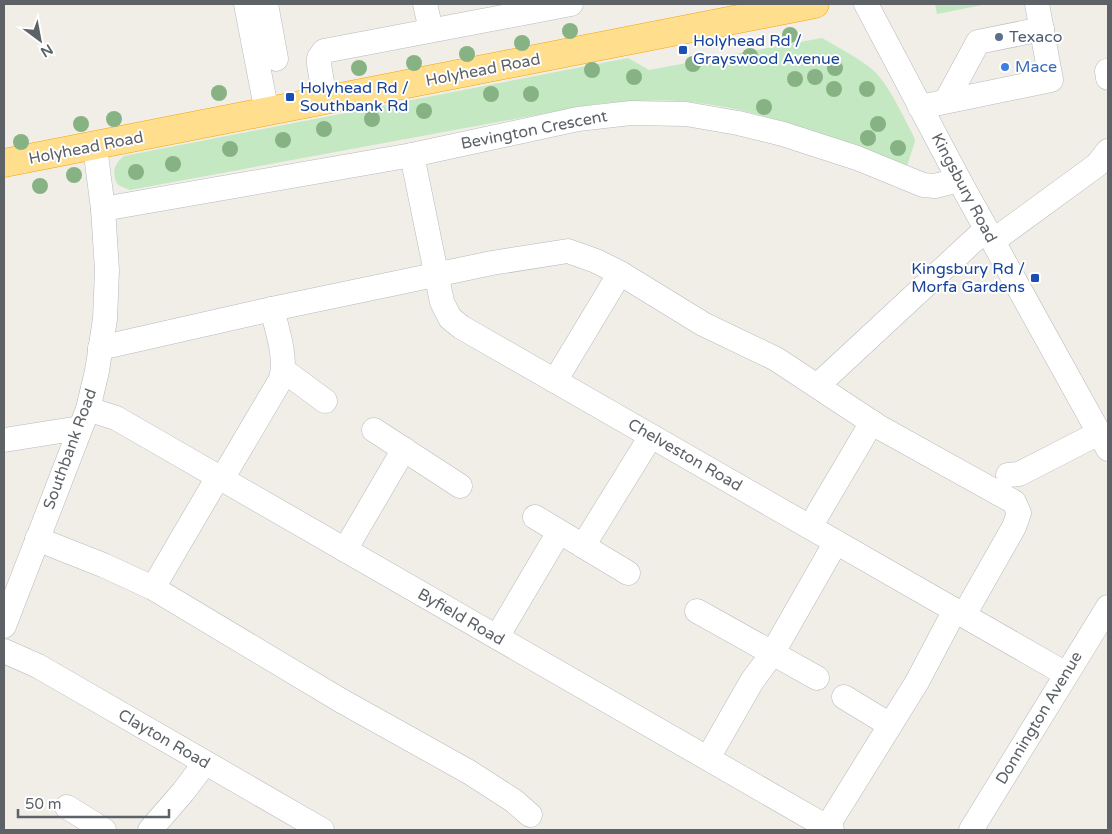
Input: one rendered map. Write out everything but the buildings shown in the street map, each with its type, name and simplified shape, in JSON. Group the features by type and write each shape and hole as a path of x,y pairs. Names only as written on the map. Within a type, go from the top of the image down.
{"highway":[{"name":"Holyhead Road","path":"4,164 325,101 741,11 815,4"}],"street":[{"path":"246,4 267,113"},
{"path":"266,4 276,59"},
{"path":"425,4 431,30"},
{"path":"325,101 318,64 319,58 324,51 571,4"},
{"name":"Kingsbury Road","path":"866,4 959,180 1104,441"},
{"path":"920,106 1051,80 1037,4"},
{"path":"946,102 978,42 1042,29"},
{"name":"Bevington Crescent","path":"103,209 412,155 578,119 631,113 686,114 738,123 783,134 857,158 923,185 935,186 959,180"},
{"name":"Southbank Road","path":"4,626 84,419 97,370 105,319 107,270 103,209 95,147"},
{"path":"818,386 989,235 1097,165 1108,151"},
{"name":"Chelveston Road","path":"412,155 442,302 450,318 461,327 1066,674"},
{"path":"100,348 272,309 492,263 568,251 620,272 703,324 776,359 872,422 1014,502 1020,513 1014,527 890,725 831,829"},
{"path":"555,381 620,272"},
{"path":"153,588 281,379 284,370 280,338 272,309"},
{"path":"284,370 325,401"},
{"name":"Byfield Road","path":"84,419 116,418 831,829"},
{"path":"4,440 84,419"},
{"path":"810,527 872,422"},
{"path":"374,430 460,486"},
{"path":"583,546 651,436"},
{"path":"1008,475 1019,474 1104,441"},
{"path":"345,550 404,448"},
{"path":"534,518 628,573"},
{"path":"496,637 559,532"},
{"path":"37,539 103,565 153,588 340,700 469,772 514,801 530,815"},
{"path":"708,758 752,680 772,654 836,542"},
{"name":"Donnington Avenue","path":"971,830 1108,607"},
{"path":"697,610 817,678"},
{"name":"Clayton Road","path":"4,651 38,666 322,830"},
{"path":"844,697 890,725"},
{"path":"150,830 183,792 205,762"},
{"path":"67,807 104,830"}],"green space":[{"path":"935,4 987,4 937,14"},
{"path":"822,38 849,53 880,77 896,102 914,137 915,141 907,166 801,127 747,112 691,102 632,101 596,104 130,190 118,185 114,173 118,162 124,156 628,58 649,70"}],"place":[{"name":"Texaco","path":"999,37"},
{"name":"Holyhead Rd / Grayswood Avenue","path":"683,50"},
{"name":"Mace","path":"1005,67"},
{"name":"Holyhead Rd / Southbank Rd","path":"290,97"},
{"name":"Kingsbury Rd / Morfa Gardens","path":"1035,278"}]}
